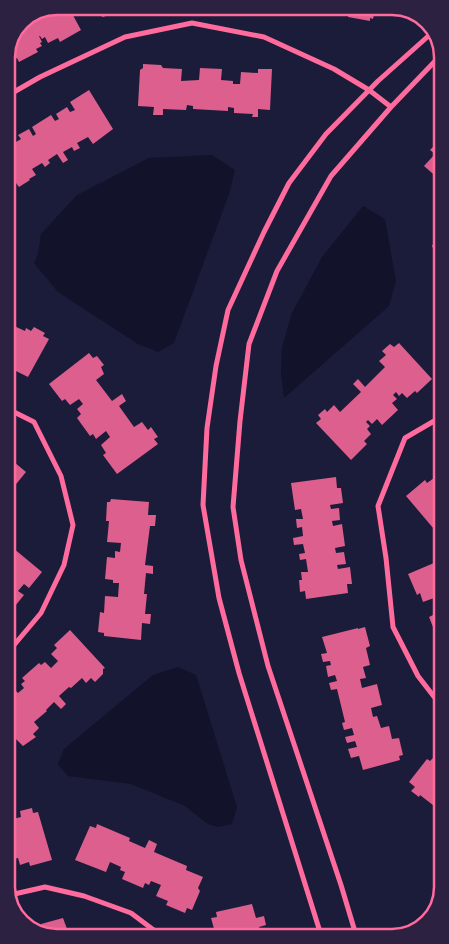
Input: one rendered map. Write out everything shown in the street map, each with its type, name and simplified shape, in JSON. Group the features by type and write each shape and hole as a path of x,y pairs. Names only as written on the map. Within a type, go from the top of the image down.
{"street":[{"path":"15,91 40,77 125,37 192,23 264,37 334,69 369,90 391,107"},
{"path":"319,929 239,673 219,598 203,505 207,428 216,366 228,310 289,183 326,134 369,90 428,36"},
{"path":"355,929 342,885 268,666 241,560 233,507 240,421 249,344 277,271 331,176 391,107 434,62"},
{"path":"15,412 34,422 61,476 73,525 64,565 41,613 15,644"},
{"path":"434,421 405,438 378,506 386,558 393,628 418,676 434,697"},
{"path":"16,894 44,887 84,896 130,913 153,929"}],"shaded area":[{"path":"212,155 235,170 229,194 174,343 158,352 138,344 58,292 34,263 38,254 41,234 77,195 149,158"},
{"path":"363,206 385,219 396,281 389,306 284,398 281,373 282,347 292,313 322,257"},
{"path":"178,667 196,675 237,807 232,824 218,827 208,824 185,806 131,784 68,776 58,764 64,749 153,675"}],"building":[{"path":"73,15 81,30 60,42 58,38 48,43 45,37 42,39 39,36 42,46 36,49 38,52 19,62 17,58 15,59 16,46 27,27 41,18"},
{"path":"348,15 374,15 373,19 370,18 370,21 348,17"},
{"path":"143,64 182,69 181,81 199,80 200,68 222,69 221,80 233,81 233,84 240,84 241,72 258,73 258,69 272,69 270,110 258,109 258,117 252,117 253,114 234,113 234,108 228,107 228,111 193,109 193,106 187,105 186,110 163,109 163,115 153,115 154,107 138,106 140,70 143,68"},
{"path":"89,90 113,129 93,144 88,137 77,143 80,148 74,151 72,147 63,152 68,160 63,163 57,154 48,160 50,163 45,167 42,163 32,169 36,175 19,187 15,184 15,140 16,142 21,139 18,135 29,129 33,136 36,134 32,127 51,115 55,121 59,119 56,114 67,107 70,112 75,110 70,102"},
{"path":"434,155 434,175 424,166"},
{"path":"15,326 25,331 26,328 31,331 34,327 45,333 43,336 49,339 28,377 15,370"},
{"path":"399,343 432,379 417,393 415,391 407,398 402,393 399,396 396,392 393,395 397,399 392,403 398,410 382,425 377,419 372,424 368,420 366,422 370,426 367,429 371,434 364,441 367,444 351,460 316,423 321,419 318,415 325,409 327,412 334,405 340,412 361,392 353,384 358,379 365,387 385,367 379,361 386,355 382,351 390,344 394,347"},
{"path":"89,353 93,358 97,356 104,365 101,367 104,374 96,380 112,401 122,394 126,401 119,406 134,427 142,422 148,430 151,427 158,437 154,439 158,444 117,474 103,455 106,453 101,445 110,437 106,431 96,439 93,434 90,436 77,418 81,414 77,409 83,404 79,399 70,405 65,399 62,401 49,384"},
{"path":"15,463 26,472 15,485"},
{"path":"336,477 337,488 341,488 343,503 330,505 331,509 339,508 340,520 332,521 333,526 342,524 345,546 335,548 336,553 344,552 346,564 337,565 338,569 350,567 352,584 347,584 348,593 306,599 305,591 300,592 299,580 302,580 301,572 308,572 306,559 300,560 299,554 305,553 303,544 294,545 293,538 303,536 302,527 297,528 296,519 303,519 301,509 295,510 291,483"},
{"path":"434,478 434,529 406,496 425,480 427,483"},
{"path":"111,499 149,502 148,515 156,515 155,526 150,526 145,565 153,566 153,574 146,573 144,594 147,594 145,614 151,614 150,624 142,623 141,640 104,636 104,633 98,632 100,612 104,613 105,596 118,597 119,583 113,583 113,580 105,579 107,557 115,558 115,551 120,552 121,543 107,542 109,521 106,521 107,502 110,502"},
{"path":"15,550 42,572 29,588 24,584 18,591 24,595 15,606"},
{"path":"434,563 434,598 423,602 420,593 417,595 408,574"},
{"path":"434,614 434,630 429,617"},
{"path":"365,627 370,646 366,648 370,665 363,667 366,678 360,679 362,688 377,684 382,705 371,708 373,717 377,716 381,728 389,726 392,739 399,738 403,755 399,756 400,760 363,770 359,756 351,758 348,749 357,747 355,741 347,743 345,737 354,735 352,728 344,730 342,723 345,722 337,689 331,690 329,683 337,681 335,675 328,677 326,666 331,665 330,661 323,662 321,654 327,653 322,637"},
{"path":"70,630 105,668 103,669 103,674 95,682 91,678 86,683 82,678 59,696 66,704 61,709 54,702 34,722 39,728 33,734 36,737 23,746 15,738 15,690 18,693 24,688 21,684 25,681 22,678 39,663 41,665 45,662 51,668 58,661 51,654 57,648 54,645"},
{"path":"434,757 434,806 420,795 419,797 411,791 415,787 409,782 427,759 430,761"},
{"path":"32,808 33,813 38,812 52,860 30,866 29,862 20,865 18,858 15,858 15,818 21,817 20,811"},
{"path":"97,824 130,838 129,841 145,848 149,840 157,844 154,852 187,866 186,870 203,877 198,888 200,891 192,910 187,908 185,913 166,905 168,901 156,896 161,885 151,881 149,885 145,883 143,888 122,879 125,872 120,870 121,867 110,862 106,872 75,860 90,826 96,828"},
{"path":"252,904 256,918 264,916 266,925 259,927 260,929 214,929 211,918 217,917 216,912"},
{"path":"63,918 67,929 43,927 41,924"}]}
